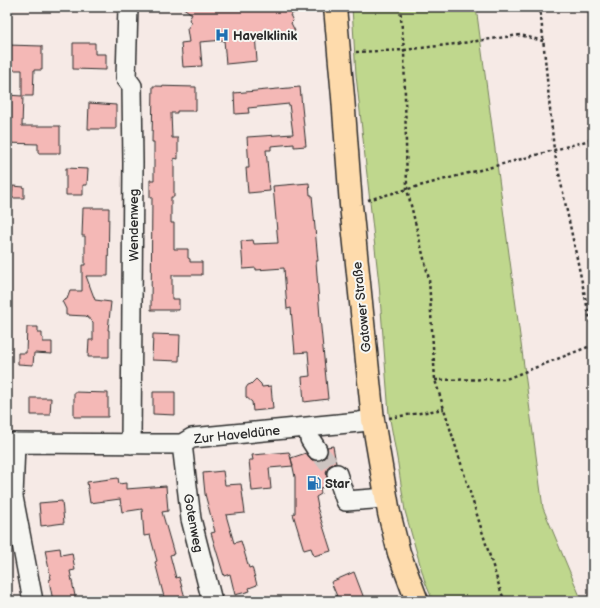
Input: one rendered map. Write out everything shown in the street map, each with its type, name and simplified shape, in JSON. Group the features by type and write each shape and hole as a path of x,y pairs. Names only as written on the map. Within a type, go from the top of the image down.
{"main road":[{"name":"Gatower Straße","path":"335,7 351,205 373,420 389,513 399,553 417,601"}],"street":[{"name":"Wendenweg","path":"128,7 126,78 132,86 133,163 131,444"},
{"name":"Zur Haveldüne","path":"11,443 182,444 192,438 373,420"},
{"path":"308,427 310,439 317,450"},
{"path":"11,443 14,497 33,601"},
{"name":"Gotenweg","path":"182,444 191,518 212,601"},
{"path":"337,474 346,501 386,498"}],"path":[{"path":"400,7 404,50 407,189 429,279 435,380 501,592 506,601"},
{"path":"540,7 554,150 593,334"},
{"path":"339,53 404,50 520,35 543,41"},
{"path":"351,205 593,138"},
{"path":"435,380 506,379 593,345"},
{"path":"373,420 444,409"}],"green space":[{"path":"352,7 476,7 543,508 582,601 433,601 425,582 405,511 389,414 379,284 356,75"}],"building":[{"name":"Havelklinik","path":"182,7 304,7 290,15 293,21 291,23 295,31 255,34 257,61 226,64 224,40 200,42 202,66 183,67 181,43 189,42 187,29 192,22 189,20 192,14"},
{"path":"73,43 95,43 95,54 106,54 106,70 73,69"},
{"path":"7,45 42,46 42,70 34,70 33,96 23,96 22,126 60,126 60,153 38,153 38,144 7,143 7,95 22,96 22,70 7,70"},
{"path":"153,86 196,87 196,111 177,111 177,113 171,113 172,138 178,138 178,159 174,158 174,197 171,197 171,223 174,223 174,249 188,249 188,258 190,259 190,262 202,262 202,275 172,275 172,299 179,299 179,310 151,310 152,197 150,197 150,180 154,180 154,142 152,142"},
{"path":"300,87 306,146 294,147 294,144 271,146 271,150 266,150 270,191 248,193 246,168 249,168 247,137 293,134 289,104 248,108 249,113 235,114 234,93"},
{"path":"89,103 116,105 116,129 88,129"},
{"path":"66,168 88,169 87,185 83,185 83,195 66,195"},
{"path":"309,183 310,195 312,195 318,261 316,261 320,318 328,399 304,402 302,377 310,376 308,352 295,353 291,308 287,309 284,268 256,270 256,268 243,269 241,241 253,240 254,244 278,243 273,186"},
{"path":"13,186 24,187 24,198 12,198"},
{"path":"83,208 109,208 108,276 86,276 95,300 111,302 108,330 109,357 88,357 89,340 93,340 93,322 86,316 66,315 66,309 62,301 67,299 70,291 82,291 82,265 85,265 85,236 82,236"},
{"path":"27,327 38,327 38,333 42,333 43,342 52,342 52,354 34,353 33,365 18,364 18,353 26,353"},
{"path":"153,334 180,335 179,361 152,360"},
{"path":"256,379 262,387 271,386 273,409 253,411 252,402 246,397 246,388"},
{"path":"74,392 108,393 108,417 74,417"},
{"path":"153,392 175,392 175,415 153,414"},
{"path":"31,398 51,398 50,415 31,415"},
{"path":"333,446 336,463 329,466 326,472 329,486 320,488 321,494 316,497 317,507 331,551 314,556 311,548 304,550 293,514 295,513 295,477 291,458 306,453 312,460 318,461 327,455 327,447"},
{"path":"289,452 293,466 269,468 271,489 252,491 249,460 253,460 252,455"},
{"path":"223,471 225,485 241,484 245,513 226,515 234,543 241,541 249,568 252,567 257,585 249,588 250,591 235,595 230,574 224,576 211,533 215,532 205,494 203,473"},
{"path":"118,478 119,484 126,483 126,489 166,486 168,511 162,512 174,554 170,555 176,578 179,577 186,601 165,601 150,535 144,536 142,509 122,512 120,499 90,503 87,482"},
{"path":"62,501 64,523 41,526 39,503"},
{"path":"60,548 61,555 72,553 75,570 70,571 76,601 53,601 49,580 51,579 45,550"},
{"path":"354,572 365,601 339,601 331,582"}],"tunnel":[{"path":"317,450 337,474"}],"place":[{"name":"Havelklinik","path":"222,35"},
{"name":"Star","path":"314,483"}]}
